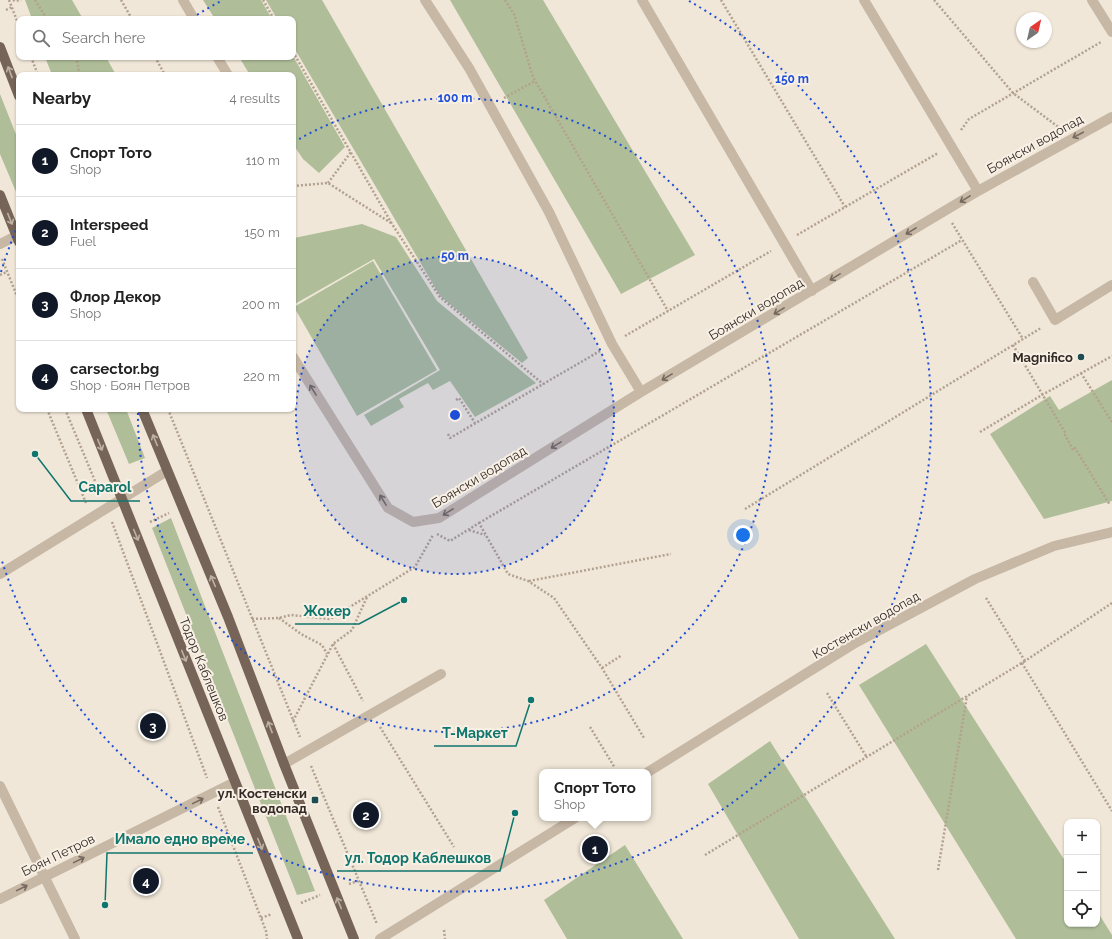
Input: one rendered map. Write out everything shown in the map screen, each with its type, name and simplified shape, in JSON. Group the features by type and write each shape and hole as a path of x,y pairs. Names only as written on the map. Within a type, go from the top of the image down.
{"main road":[{"path":"0,47 16,88"},
{"path":"0,195 16,234"},
{"name":"Тодор Каблешков","path":"87,412 298,939"},
{"path":"143,412 228,617 284,764 354,939"}],"street":[{"path":"183,0 192,16"},
{"path":"426,0 469,68 549,212 612,344 642,392"},
{"path":"642,0 812,291"},
{"path":"864,0 978,191"},
{"path":"1092,0 1109,36"},
{"path":"219,60 226,72"},
{"name":"Боянски водопад","path":"296,362 388,508 413,522 439,518 642,392 978,191 1112,116"},
{"path":"0,244 16,240"},
{"path":"1033,282 1054,320 1112,285"},
{"path":"0,574 167,470"},
{"name":"Костенски водопад","path":"651,770 855,643 976,579 1054,546 1112,532"},
{"path":"284,764 441,674"},
{"name":"Боян Петров","path":"0,899 235,782"},
{"path":"0,786 75,939"},
{"path":"382,938 570,821"}],"path":[{"path":"9,0 16,18"},
{"path":"13,0 21,0"},
{"path":"35,0 45,16"},
{"path":"121,0 130,16"},
{"path":"263,0 272,16"},
{"path":"505,0 514,14 535,81 668,311"},
{"path":"721,0 845,208"},
{"path":"934,0 1013,93 1073,138"},
{"path":"6,10 12,7"},
{"path":"448,434 450,438 950,146 968,118 1109,36"},
{"path":"296,57 392,224 440,297 543,384"},
{"path":"32,60 37,72"},
{"path":"77,60 79,72"},
{"path":"157,60 163,72"},
{"path":"490,106 535,81"},
{"path":"328,183 351,152"},
{"path":"296,186 328,183 392,224"},
{"path":"952,222 1023,339"},
{"path":"450,541 962,240"},
{"path":"0,255 16,294"},
{"path":"0,275 7,272"},
{"path":"745,509 1054,320"},
{"path":"1013,345 1066,434 1065,435 1073,450 1075,448 1110,505"},
{"path":"980,432 1112,356"},
{"path":"1081,373 1112,422"},
{"path":"456,400 459,398 475,423"},
{"path":"48,412 92,517"},
{"path":"66,412 100,492"},
{"path":"169,412 301,740"},
{"path":"198,499 203,497"},
{"path":"150,522 169,512"},
{"path":"479,523 508,574 528,581 554,598 602,668 644,738"},
{"path":"469,530 486,536"},
{"path":"116,532 208,778"},
{"path":"252,619 279,618 291,615 330,619 414,567 434,533"},
{"path":"528,581 671,554"},
{"path":"293,721 333,644 352,630 367,596"},
{"path":"986,598 1112,811"},
{"path":"705,855 1024,661 1112,604"},
{"path":"279,618 301,634 322,645 328,654"},
{"path":"333,644 370,714 385,734 454,847"},
{"path":"602,668 622,655"},
{"path":"827,693 866,756"},
{"path":"938,870 967,696"},
{"path":"590,727 615,768"},
{"path":"311,766 382,938"},
{"path":"218,805 266,931 267,939"},
{"path":"351,884 358,881"},
{"path":"298,904 322,895"},
{"path":"261,918 272,914"},
{"path":"444,930 444,939"}],"green space":[{"path":"25,0 72,0 81,16 31,16"},
{"path":"203,0 261,0 270,16 213,16"},
{"path":"266,0 322,0 528,358 522,363 440,296 296,51 296,16 275,16"},
{"path":"450,0 543,0 695,255 621,294"},
{"path":"46,60 108,60 114,72 51,72"},
{"path":"241,60 295,60 345,147 319,173 303,159 296,148 296,72 248,72"},
{"path":"0,94 16,134 16,192 0,154"},
{"path":"362,224 396,237 437,301 536,383 475,417 450,381 433,390 428,383 399,399 404,407 371,426 364,415 440,370 374,259 296,303 296,238"},
{"path":"373,261 437,370 357,416 296,310 296,306"},
{"path":"1112,380 1112,501 1044,519 990,434 1050,396 1059,410"},
{"path":"107,412 127,412 145,458 129,464"},
{"path":"171,518 315,891 297,895 152,528"},
{"path":"926,644 1064,859 1064,927 1100,927 1100,916 1112,935 1112,939 1016,939 859,685"},
{"path":"770,741 895,939 799,939 708,784"},
{"path":"625,845 683,939 567,939 544,900"}],"place":[{"name":"Magnifico","path":"1081,357"},
{"name":"Caparol","path":"35,454"},
{"name":"Жокер","path":"404,600"},
{"name":"Т-Маркет","path":"531,700"},
{"name":"Флор Декор","path":"153,726"},
{"name":"ул. Костенски водопад","path":"315,800"},
{"name":"ул. Тодор Каблешков","path":"515,813"},
{"name":"Interspeed","path":"366,815"},
{"name":"Спорт Тото","path":"595,849"},
{"name":"carsector.bg","path":"146,881"},
{"name":"Имало едно време","path":"105,905"}]}
